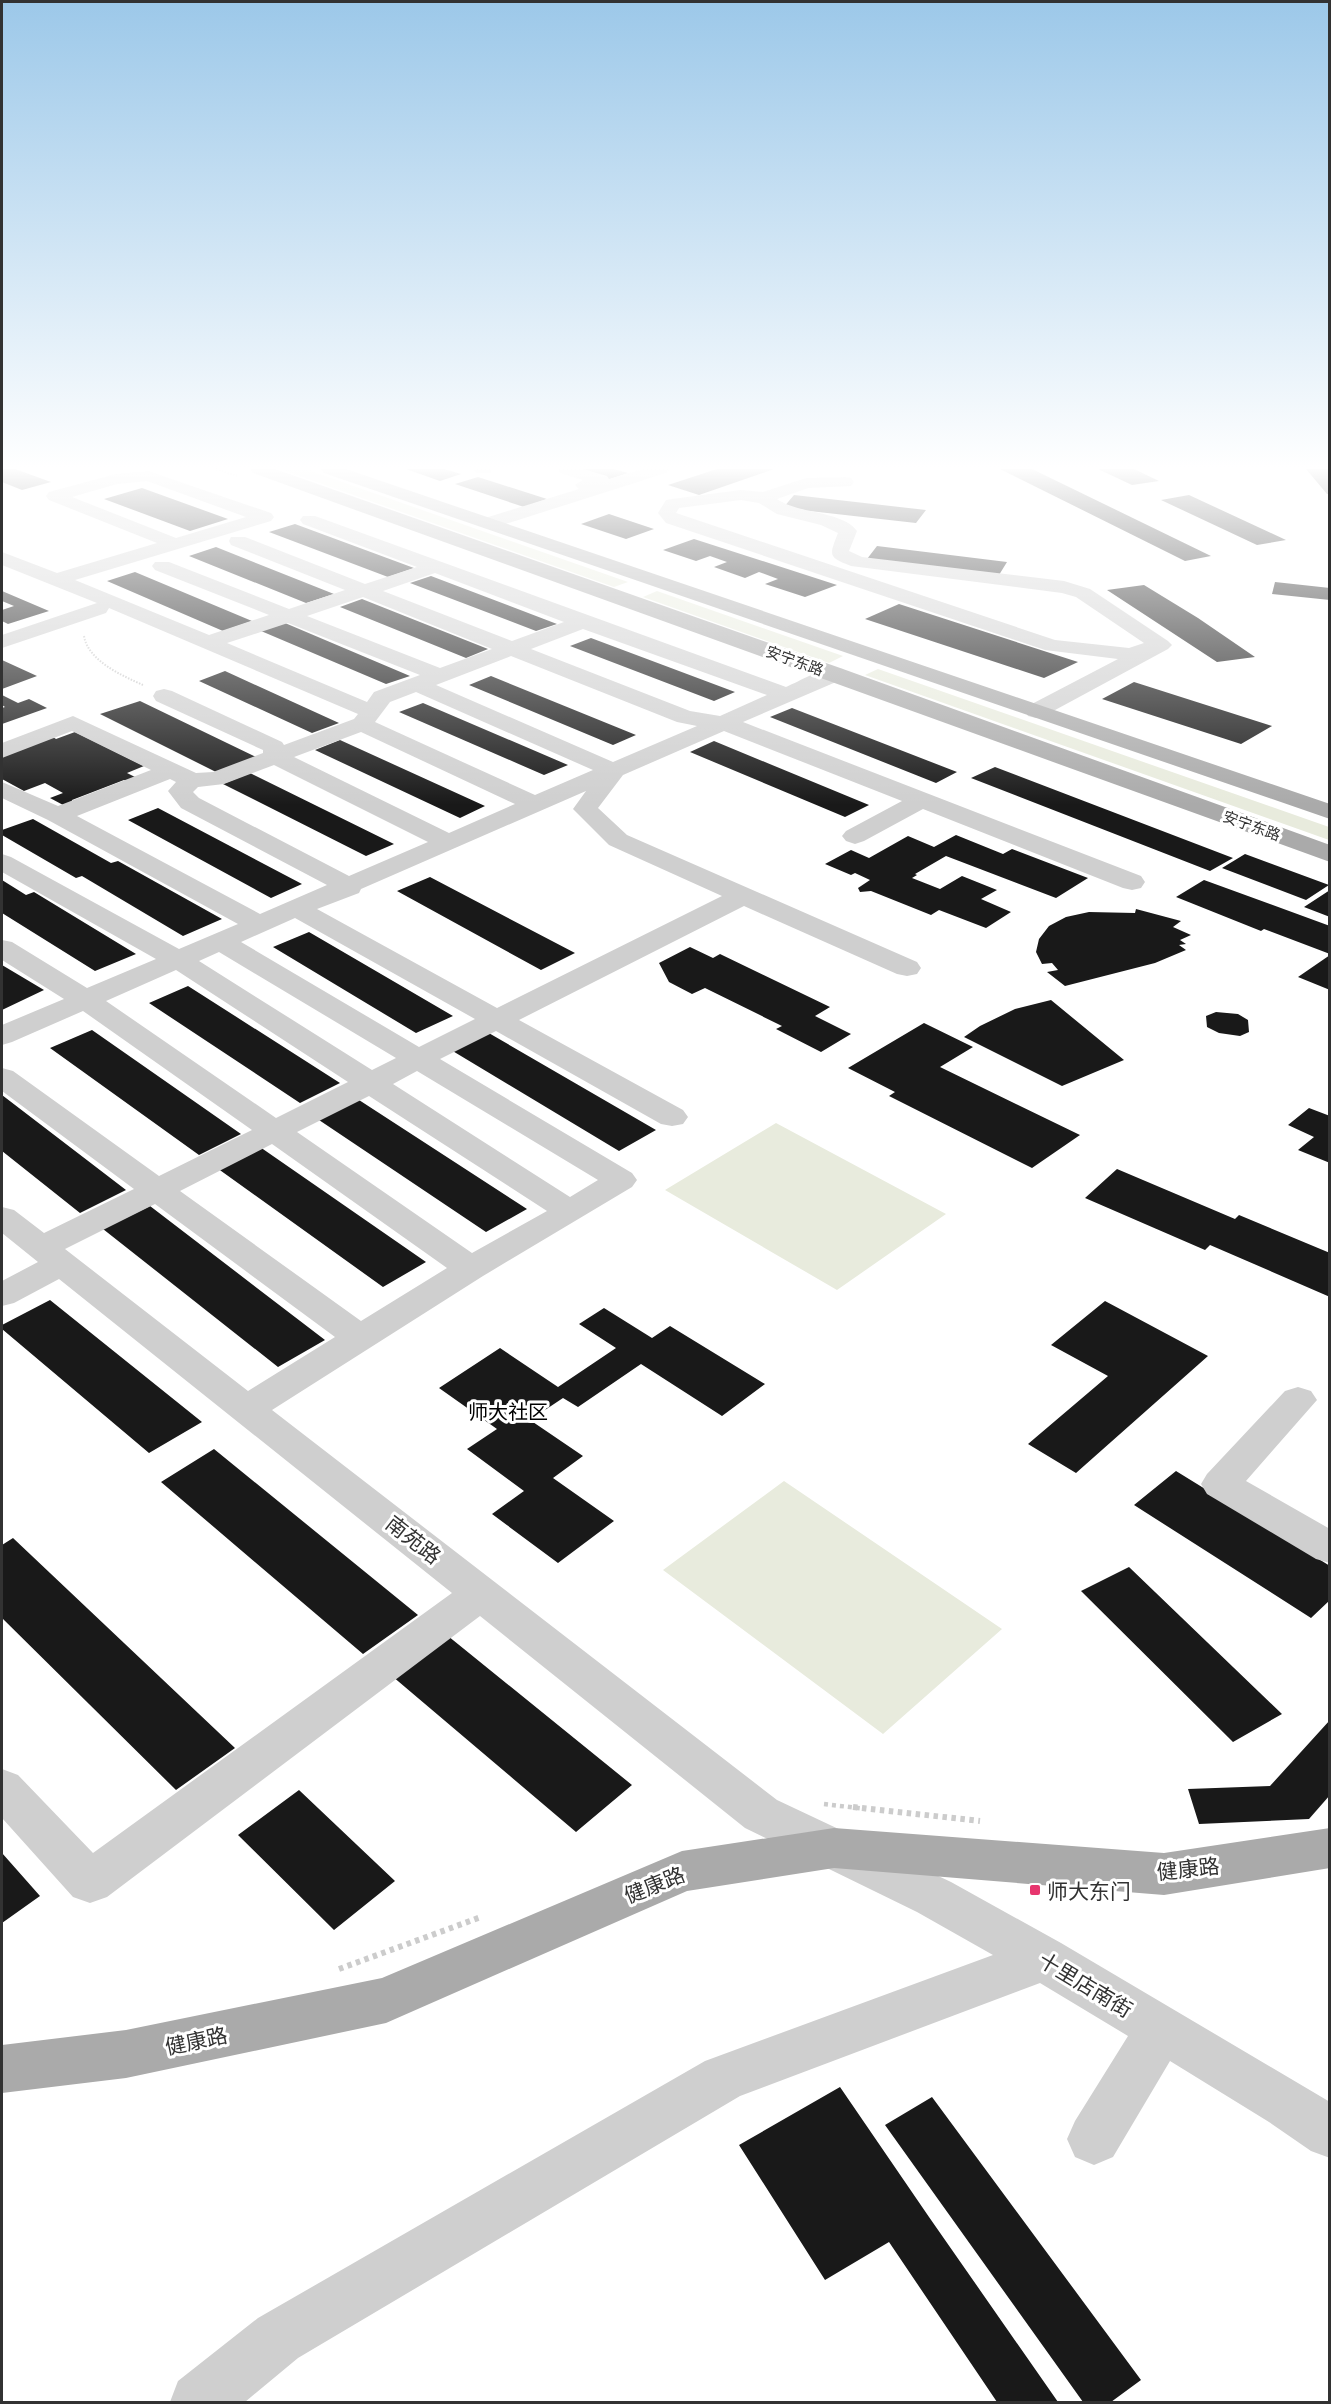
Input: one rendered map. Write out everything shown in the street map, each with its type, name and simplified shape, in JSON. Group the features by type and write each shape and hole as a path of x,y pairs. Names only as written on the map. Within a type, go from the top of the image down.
{"main road":[{"name":"安宁东路","path":"575,581 1329,854"},
{"name":"安宁东路","path":"658,581 1329,812"},
{"name":"健康路","path":"2,2069 126,2054 386,2000 682,1870 834,1848 1164,1874 1329,1848"}],"street":[{"path":"59,581 209,642 366,718 536,805"},
{"path":"200,581 439,675"},
{"path":"339,581 685,717 724,723 1132,882"},
{"path":"209,642 393,581"},
{"path":"474,581 787,695"},
{"path":"858,581 1052,646 1130,654 1161,645"},
{"path":"1016,581 1064,587 1083,593 1161,645"},
{"path":"2,642 99,609"},
{"path":"2,751 73,723 180,775 216,779 275,757 366,718 382,697 583,621"},
{"path":"1036,711 1161,645"},
{"path":"2,1036 261,926 836,674"},
{"path":"416,684 614,771"},
{"path":"164,696 274,747 275,757"},
{"path":"275,757 450,843"},
{"path":"614,771 585,809 618,840 907,968"},
{"path":"57,815 180,775"},
{"path":"180,775 180,791 190,803 350,887"},
{"path":"2,789 57,815 261,926"},
{"path":"855,836 921,800"},
{"path":"2,862 179,960 570,1211"},
{"path":"2,1295 52,1256 158,1189 743,896"},
{"path":"298,909 672,1118"},
{"path":"222,942 621,1180 471,1268 247,1408"},
{"path":"2,948 87,1000 471,1268"},
{"path":"2,1077 360,1338"},
{"name":"南苑路","path":"2,1217 761,1814 834,1848"},
{"path":"1298,1400 1221,1484 1329,1548"},
{"path":"2,1788 90,1882 482,1593"},
{"name":"十里店南街","path":"834,1848 934,1897 1044,1959 1287,2104 1329,2133"},
{"path":"199,2403 278,2338 723,2078 1044,1959"},
{"path":"1094,2139 1161,2029"}],"path":[{"path":"58,623 85,636 85,643 110,670 142,683 148,693 164,696"}],"shaded area":[{"path":"598,581 628,582 614,587"},
{"path":"657,591 843,656 829,663 643,597"},
{"path":"878,669 1329,827 1329,840 865,675"},
{"path":"776,1123 946,1214 837,1290 665,1190"},
{"path":"784,1481 1002,1629 883,1734 663,1570"}],"building":[{"path":"107,581 157,581 252,621 223,631"},
{"path":"252,581 302,581 334,594 306,603"},
{"path":"445,581 557,624 536,631 410,583"},
{"path":"772,581 825,581 837,585 805,597 765,584"},
{"path":"1275,582 1330,588 1330,600 1272,594"},
{"path":"1144,585 1255,657 1217,662 1107,590"},
{"path":"2,591 49,611 8,624 2,621 2,610 14,606 2,601"},
{"path":"362,599 488,649 466,658 340,607"},
{"path":"899,604 1078,662 1044,678 865,619"},
{"path":"285,623 410,676 386,684 261,631"},
{"path":"591,638 735,692 714,701 570,646"},
{"path":"2,660 37,676 2,689"},
{"path":"225,671 339,723 312,733 199,681"},
{"path":"491,676 636,735 613,745 469,685"},
{"path":"1134,682 1272,726 1241,744 1102,699"},
{"path":"2,695 18,703 29,699 47,708 2,724 2,708 5,707 2,705"},
{"path":"140,701 256,757 216,772 100,714"},
{"path":"423,703 568,765 544,775 399,712"},
{"path":"792,708 957,772 936,783 770,717"},
{"path":"75,732 144,766 127,773 135,777 129,782 124,780 72,800 72,803 65,806 50,798 63,793 45,783 24,791 2,779 2,755 53,737 56,739"},
{"path":"340,740 485,806 460,818 315,750"},
{"path":"714,741 869,805 845,817 690,752"},
{"path":"995,767 1233,858 1210,871 971,778"},
{"path":"250,773 394,844 366,856 223,784"},
{"path":"158,808 302,884 271,898 128,820"},
{"path":"33,819 111,863 118,861 222,919 183,936 82,876 76,878 2,835 2,830"},
{"path":"956,835 1003,854 1012,849 1088,878 1056,898 946,856 912,878 940,889 962,876 997,890 981,899 1011,912 986,928 939,910 931,915 871,891 860,892 858,888 870,880 825,864 851,850 869,858 908,836 934,847"},
{"path":"1245,854 1329,885 1306,900 1222,868"},
{"path":"430,877 575,953 541,970 397,891"},
{"path":"2,880 26,895 34,892 136,954 95,971 2,913"},
{"path":"1204,880 1330,926 1330,954 1264,929 1261,931 1176,897"},
{"path":"1330,890 1330,917 1304,907"},
{"path":"1136,909 1181,921 1173,927 1191,935 1180,940 1186,944 1179,945 1186,950 1155,963 1065,986 1047,972 1058,970 1052,963 1042,964 1036,952 1039,939 1049,926 1066,917 1089,912 1135,913"},
{"path":"309,932 453,1016 416,1033 273,947"},
{"path":"690,947 713,958 720,954 830,1007 815,1016 851,1034 821,1052 776,1029 782,1026 705,988 692,994 669,982 659,963"},
{"path":"1330,955 1330,990 1298,977"},
{"path":"2,965 44,990 2,1010"},
{"path":"188,986 340,1083 300,1103 149,1003"},
{"path":"1051,1000 1124,1060 1062,1086 964,1037 980,1026 1015,1009"},
{"path":"1216,1012 1238,1014 1248,1020 1249,1032 1240,1036 1219,1033 1207,1027 1206,1016"},
{"path":"924,1023 973,1047 940,1067 1080,1135 1032,1168 889,1096 895,1092 848,1068"},
{"path":"92,1030 241,1134 199,1155 50,1048"},
{"path":"487,1032 656,1130 619,1151 451,1050"},
{"path":"2,1095 126,1190 80,1213 2,1151"},
{"path":"359,1100 527,1209 486,1232 319,1120"},
{"path":"1309,1108 1330,1116 1330,1163 1298,1150 1314,1137 1288,1125"},
{"path":"260,1147 426,1262 383,1287 217,1168"},
{"path":"1117,1169 1235,1219 1239,1215 1330,1253 1330,1297 1210,1245 1205,1250 1085,1198"},
{"path":"150,1206 325,1340 278,1367 103,1229"},
{"path":"50,1300 202,1422 149,1453 2,1329 2,1325"},
{"path":"1105,1301 1208,1356 1076,1473 1028,1444 1108,1376 1051,1345"},
{"path":"604,1308 652,1338 670,1326 765,1384 722,1416 641,1364 578,1407 563,1398 530,1420 583,1456 553,1478 614,1521 558,1563 492,1514 524,1491 467,1449 497,1429 439,1388 500,1348 558,1387 616,1348 579,1324"},
{"path":"214,1449 418,1615 363,1654 161,1482"},
{"path":"1176,1471 1330,1566 1330,1600 1311,1618 1134,1505"},
{"path":"13,1538 235,1748 176,1790 2,1618 2,1545"},
{"path":"1129,1567 1282,1714 1233,1742 1081,1591"},
{"path":"448,1636 632,1785 576,1832 392,1676"},
{"path":"1330,1720 1330,1795 1309,1819 1199,1824 1188,1789 1270,1786"},
{"path":"299,1790 395,1881 334,1930 238,1835"},
{"path":"2,1853 40,1896 2,1923"},
{"path":"840,2087 1058,2402 997,2402 889,2242 825,2280 739,2145"},
{"path":"932,2097 1141,2380 1111,2402 1083,2402 885,2125"}],"place":[{"name":"师大东门","path":"1035,1890"}],"district":[{"name":"师大社区","path":"508,1411"}]}
